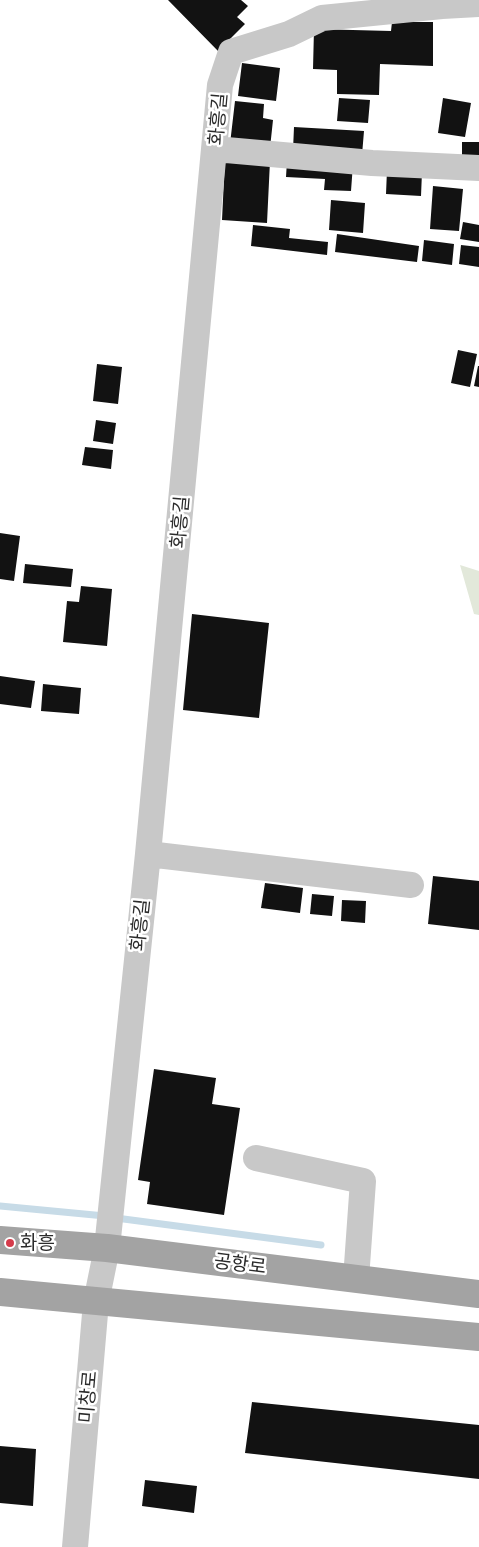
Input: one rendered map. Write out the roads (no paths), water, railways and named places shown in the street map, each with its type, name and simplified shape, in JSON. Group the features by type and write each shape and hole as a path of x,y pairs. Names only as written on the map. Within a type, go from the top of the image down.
{"main road":[{"name":"공항로","path":"0,1240 109,1227 356,1279 479,1294"},
{"path":"0,1292 479,1337"}],"street":[{"name":"화흥길","path":"109,1227 148,854 220,85 231,52 289,34 322,18 479,4"},
{"path":"215,149 372,163 479,168"},
{"path":"148,854 411,885"},
{"path":"256,1158 363,1181 356,1279"},
{"name":"미창로","path":"75,1547 96,1302 109,1227"}],"waterway":[{"path":"0,1206 105,1216"},
{"path":"116,1218 321,1245"}],"place":[{"name":"화흥","path":"10,1243"}]}
